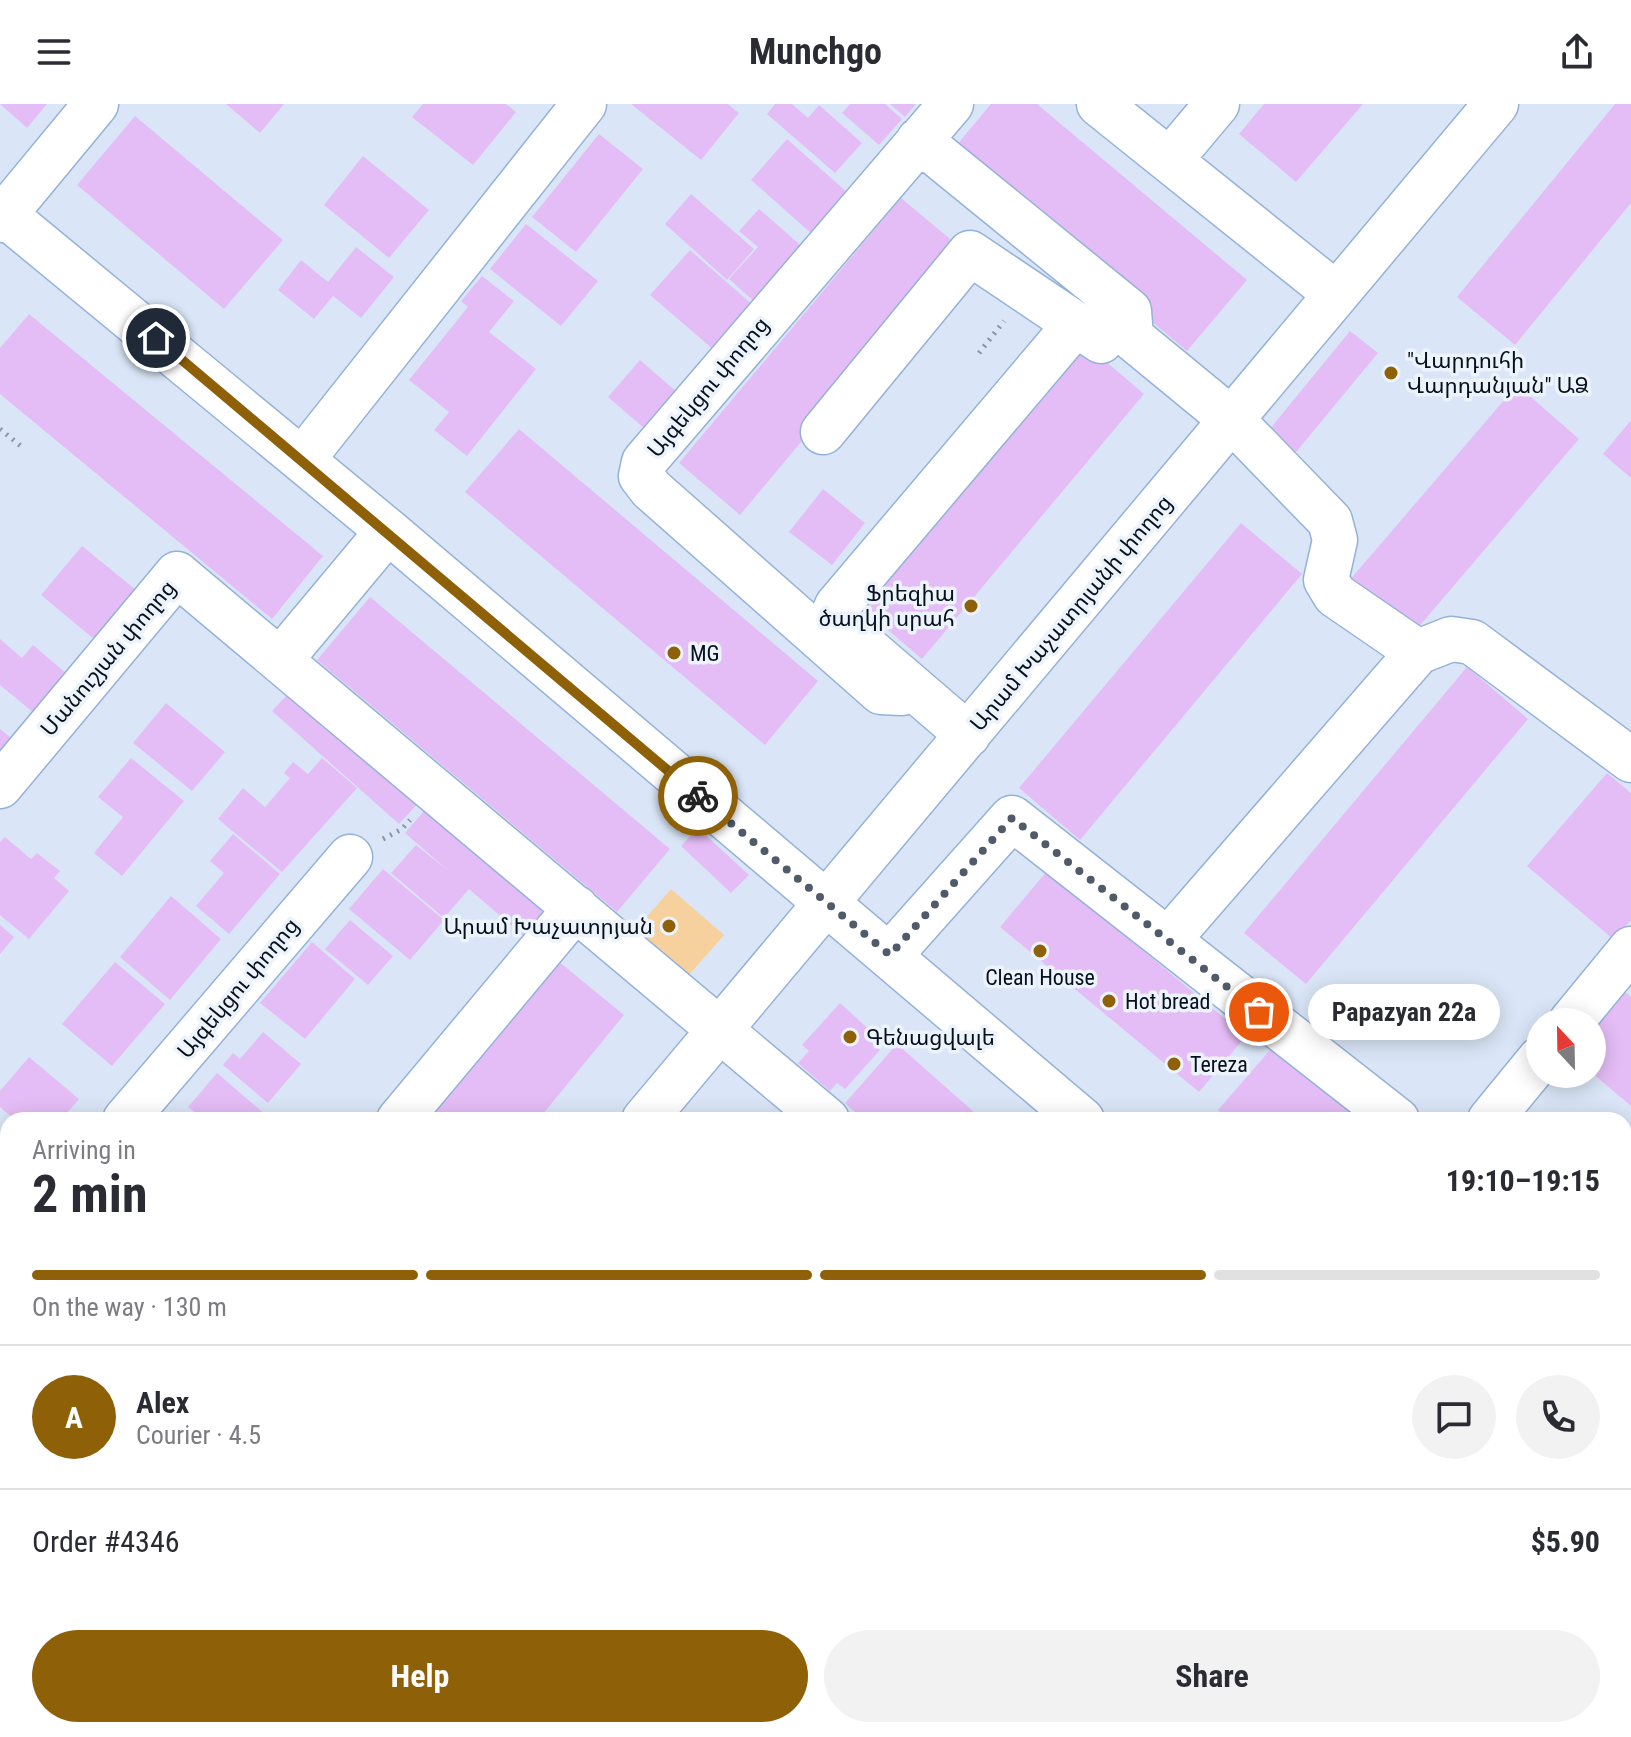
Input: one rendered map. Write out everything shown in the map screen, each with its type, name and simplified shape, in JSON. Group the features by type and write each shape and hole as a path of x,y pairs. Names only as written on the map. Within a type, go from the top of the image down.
{"street":[{"path":"96,104 2,215 388,531 1073,1112"},
{"path":"302,460 584,104"},
{"name":"Այգեկցու փողոց","path":"910,685 902,693 881,692 651,489 641,476 644,462 951,104"},
{"path":"1099,104 1336,294"},
{"path":"1170,160 1217,104"},
{"name":"Արամ Խաչատրյանի փողոց","path":"651,1112 1496,104"},
{"path":"919,140 1129,311 1131,337 1232,420 1330,521 1335,540 1326,580 1335,595 1418,652"},
{"path":"823,432 970,253 1103,342 1131,337"},
{"path":"968,735 841,626 833,615 837,606 1075,325"},
{"path":"388,531 281,659 817,1112"},
{"name":"Մանուշյան փողոց","path":"0,786 177,574 281,659"},
{"path":"1168,940 1418,652 1451,639 1472,642 1631,760"},
{"path":"890,955 1012,818 1387,1112"},
{"name":"Այգեկցու փողոց","path":"132,1112 350,857"},
{"path":"406,1112 576,908"},
{"path":"1583,1008 1631,949"},
{"path":"1497,1112 1526,1076"}],"path":[{"path":"0,429 22,447"},
{"path":"350,857 402,829 436,790"}],"shaded area":[{"path":"671,889 724,935 689,975 636,929"}],"building":[{"path":"0,104 47,104 27,128"},
{"path":"226,104 284,104 260,133"},
{"path":"423,104 506,104 516,112 473,165 412,117"},
{"path":"631,104 728,104 739,113 701,160"},
{"path":"775,104 792,104 808,118 819,105 862,143 835,173 767,114"},
{"path":"850,104 885,104 902,119 879,145 842,113"},
{"path":"890,104 916,104 905,117"},
{"path":"991,104 1037,104 1247,280 1187,351 950,153"},
{"path":"1264,104 1363,104 1296,182 1239,134"},
{"path":"1615,104 1631,104 1631,203 1515,345 1457,297"},
{"path":"135,116 283,240 224,309 77,185"},
{"path":"599,134 643,169 576,252 532,217"},
{"path":"787,139 848,193 812,234 751,180"},
{"path":"363,156 429,210 389,258 324,205"},
{"path":"691,194 754,249 727,280 665,224"},
{"path":"901,198 962,249 740,515 679,463"},
{"path":"759,209 805,249 757,304 729,279 758,247 739,231"},
{"path":"526,224 598,281 561,326 490,269"},
{"path":"356,247 394,277 361,318 333,296 314,319 278,290 301,260 328,282"},
{"path":"690,250 754,306 714,350 650,295"},
{"path":"482,276 514,301 489,332 536,369 467,456 434,430 449,412 409,380 468,307 461,301"},
{"path":"29,314 323,556 272,619 0,394 0,348"},
{"path":"1350,331 1378,353 1287,463 1260,441"},
{"path":"1083,342 1144,394 922,659 861,607"},
{"path":"640,360 677,392 645,429 608,397"},
{"path":"1517,385 1579,439 1405,643 1342,589"},
{"path":"1631,420 1631,478 1603,454"},
{"path":"519,429 818,681 765,745 465,492"},
{"path":"823,489 865,523 832,565 789,532"},
{"path":"1241,523 1302,574 1080,840 1019,788"},
{"path":"82,546 141,594 100,644 41,595"},
{"path":"370,597 670,849 617,912 317,660"},
{"path":"0,639 22,658 33,645 67,674 34,713 0,685"},
{"path":"1467,667 1528,719 1306,984 1244,933"},
{"path":"298,683 425,796 399,824 272,711"},
{"path":"166,703 225,752 192,791 133,743"},
{"path":"0,729 11,738 0,752"},
{"path":"131,758 184,801 122,876 94,853 123,817 98,797"},
{"path":"322,758 357,788 282,872 218,819 243,788 265,807 290,778 284,773 293,762 308,774"},
{"path":"1607,773 1631,793 1631,920 1614,940 1527,866"},
{"path":"429,805 557,912 532,943 469,889 444,918 391,873 416,845 450,872 405,833"},
{"path":"698,828 749,875 731,893 681,846"},
{"path":"233,834 280,874 229,934 196,906 224,873 210,861"},
{"path":"5,837 31,859 37,853 60,871 54,878 69,891 29,939 0,915 0,842"},
{"path":"383,869 444,920 410,960 349,909"},
{"path":"1047,871 1246,1036 1199,1092 1000,927"},
{"path":"171,896 221,939 170,1000 120,957"},
{"path":"350,920 393,956 368,985 325,949"},
{"path":"0,925 14,937 0,954"},
{"path":"312,942 355,979 305,1039 260,1003"},
{"path":"547,952 624,1015 545,1112 416,1112"},
{"path":"115,962 165,1004 112,1066 62,1024"},
{"path":"1623,990 1631,997 1631,1106 1606,1085 1606,1009"},
{"path":"840,1003 874,1034 869,1040 880,1050 845,1089 837,1083 830,1091 798,1063 809,1051 802,1045"},
{"path":"263,1032 301,1064 268,1103 223,1065 233,1053 240,1059"},
{"path":"1284,1034 1364,1104 1357,1112 1218,1110"},
{"path":"897,1044 974,1112 855,1112 845,1103"},
{"path":"29,1057 79,1099 68,1112 6,1112 0,1107 0,1091"},
{"path":"217,1073 262,1112 194,1112 188,1107"}],"way so far":[{"path":"698,796 890,955 1012,818 1259,1012"}],"place":[{"name":"\"Վարդուհի Վարդանյան\" ԱՁ","path":"1391,373"},
{"name":"Ֆրեզիա ծաղկի սրահ","path":"971,606"},
{"name":"MG","path":"674,653"},
{"name":"Արամ Խաչատրյան","path":"669,926"},
{"name":"Clean House","path":"1040,951"},
{"name":"Hot bread","path":"1109,1001"},
{"name":"Papazyan 22a","path":"1259,1012"},
{"name":"Գենացվալե","path":"850,1037"},
{"name":"Tereza","path":"1174,1064"}],"route":[{"path":"156,338 698,796"}]}
